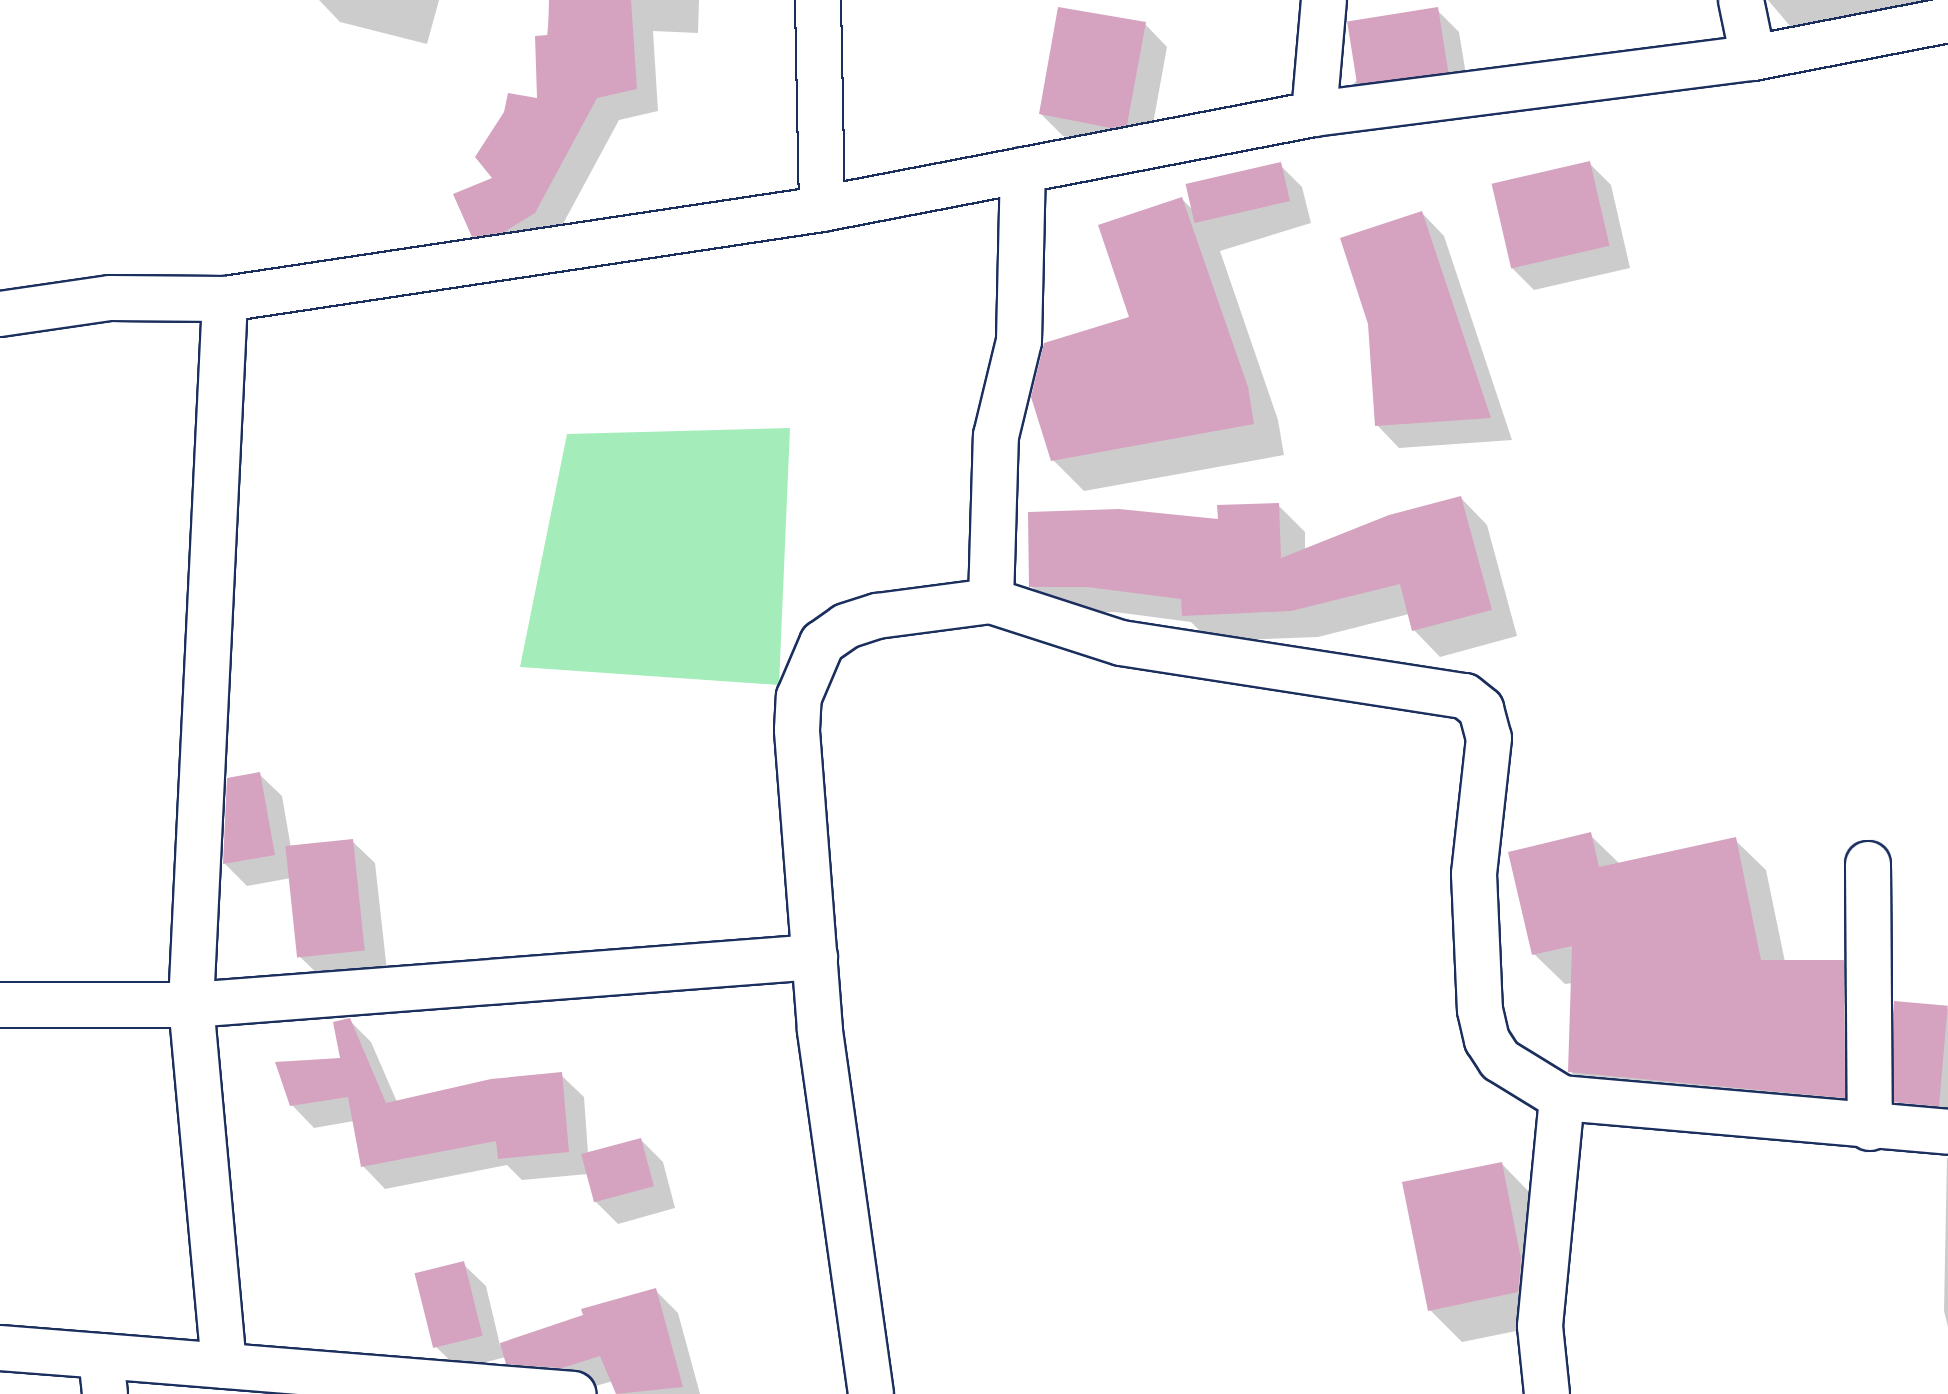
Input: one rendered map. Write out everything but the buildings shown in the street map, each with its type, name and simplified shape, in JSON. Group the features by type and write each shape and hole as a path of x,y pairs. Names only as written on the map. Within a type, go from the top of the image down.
{"street":[{"path":"818,0 822,209"},
{"path":"1314,114 1324,0"},
{"path":"1741,0 1753,58"},
{"path":"0,314 110,298 225,299 822,209 1314,114 1753,58 1948,20"},
{"path":"991,601 996,436 1019,341 1023,170"},
{"path":"224,1366 191,1005 225,299"},
{"path":"871,1394 820,1030 797,730 799,697 822,643 846,626 877,616 991,601 1121,643 1465,696 1475,703 1486,718 1489,738 1474,874 1483,1027 1500,1060 1562,1098 1870,1128 1948,1132"},
{"path":"1868,864 1870,1128"},
{"path":"0,1005 191,1005 815,957"},
{"path":"1547,1394 1540,1326 1562,1098"},
{"path":"0,1348 103,1375 224,1366 573,1394"}],"green space":[{"path":"790,428 779,685 520,667 567,434"}]}
